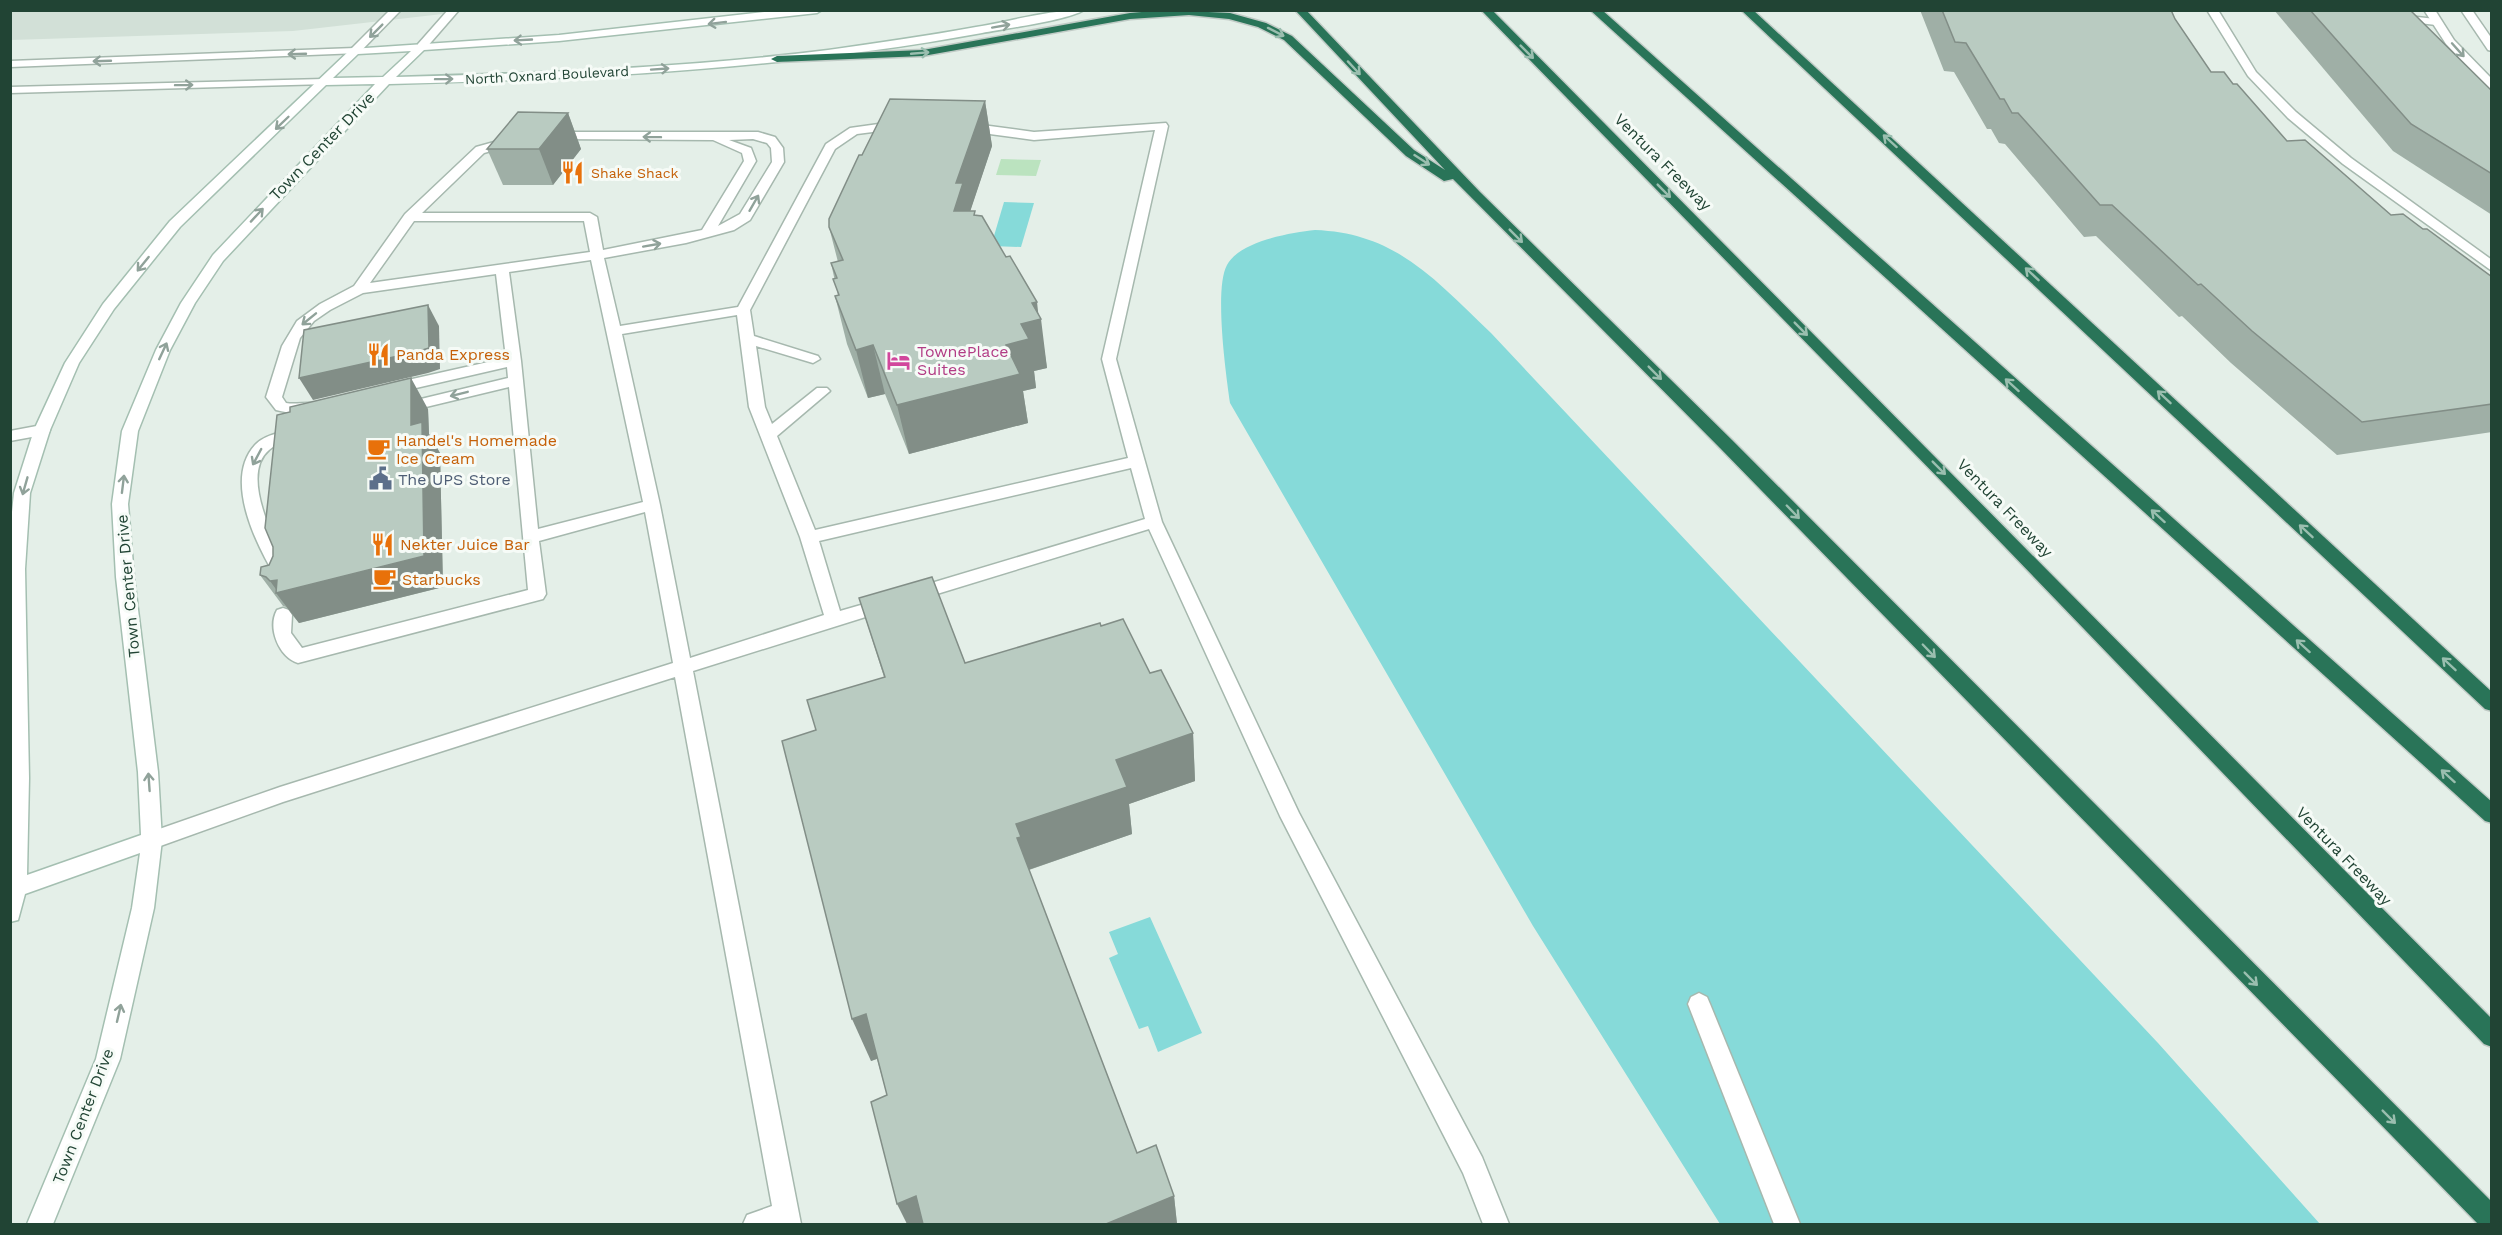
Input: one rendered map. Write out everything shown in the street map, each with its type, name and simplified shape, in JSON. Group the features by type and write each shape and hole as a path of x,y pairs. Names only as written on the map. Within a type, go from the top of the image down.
{"highway":[{"path":"1300,10 1475,195 1726,444 2492,1221"},
{"name":"Ventura Freeway","path":"1486,10 1957,487 2492,1036"},
{"path":"1595,10 2492,815"},
{"path":"1748,11 2492,704"},
{"path":"777,59 923,53 1130,16 1189,12 1230,16 1262,25 1288,38 1410,153 1475,195"}],"main road":[{"path":"10,913 16,888 20,778 16,569 22,493 42,430 72,363 108,307 175,224 396,10"},
{"name":"Town Center Drive","path":"40,1224 108,1059 143,908 152,840 148,772 125,577 120,504 130,431 163,350 188,303 218,258 454,10"},
{"path":"10,64 355,51 559,38 817,10"},
{"name":"North Oxnard Boulevard","path":"10,90 562,75 777,59 912,42 1079,10"},
{"path":"2212,10 2252,74 2292,115 2346,161 2492,267"},
{"path":"2429,10 2450,42 2492,86"},
{"path":"2466,10 2492,48"},
{"path":"2384,16 2436,22"},
{"path":"834,620 809,537 757,407 743,310 830,147 854,130 892,125 915,126"},
{"path":"949,126 1034,136 1162,126 1109,359 1154,522 1290,816 1473,1166 1496,1224"},
{"path":"333,402 299,410 281,407 274,397 290,345 298,329 310,317 359,288 597,255 729,228 745,217 778,162 777,148 771,140 754,135 530,137 480,150 410,217 359,288"},
{"path":"707,233 750,161 747,151 710,137"},
{"path":"410,217 590,217 652,505 787,1219 756,1224"},
{"path":"283,615 282,634 298,656 537,594 514,361 502,268"},
{"path":"614,331 743,310"},
{"path":"747,339 813,359"},
{"path":"378,392 514,361"},
{"path":"390,411 516,381"},
{"path":"768,435 822,391"},
{"path":"10,436 42,430"},
{"path":"285,590 286,579 259,527 250,486 252,463 261,449 276,439 310,430"},
{"path":"809,537 1137,461"},
{"path":"530,537 652,505"},
{"path":"16,888 280,795 682,667 1154,522"},
{"path":"1699,1004 1787,1224"}],"shaded area":[{"path":"10,11 469,11 293,31 11,40"}],"green space":[{"path":"1001,159 1041,160 1036,176 996,175"}],"water":[{"path":"1004,202 1034,203 1021,247 991,246"},
{"path":"1315,230 1344,233 1392,250 1432,278 1491,333 2158,1043 2320,1224 1720,1224 1533,926 1230,403 1221,311 1223,276 1227,265 1233,257 1254,244 1292,233"},
{"path":"1150,917 1202,1033 1158,1052 1148,1026 1139,1029 1109,958 1118,954 1109,932"}],"building":[{"path":"1942,10 2171,10 2211,72 2224,72 2287,141 2305,140 2391,215 2403,214 2492,277 2492,404 2362,422 2252,331 2201,284 2198,285 2112,205 2100,205 2018,113 2012,113 2004,99 2000,99 1966,43 1955,42"},
{"path":"2310,10 2410,10 2492,91 2492,174 2411,124"},
{"path":"890,99 985,101 956,183 963,183 954,211 975,211 974,215 982,216 1006,257 1010,256 1037,302 1032,303 1041,319 1021,324 1029,339 1006,345 1020,374 897,405 873,345 856,350 835,296 839,295 833,279 837,278 831,263 843,260 829,227 829,219 859,155 862,155"},
{"path":"518,112 568,113 539,149 487,149"},
{"path":"428,305 429,348 299,378 304,330"},
{"path":"411,378 411,425 422,422 424,556 276,593 277,580 270,581 260,575 261,567 269,565 273,556 273,547 265,528 277,415 290,412 290,407"},
{"path":"932,577 965,663 1100,623 1101,626 1123,619 1150,673 1161,670 1193,733 1116,760 1127,787 1016,824 1021,837 1017,838 1137,1153 1156,1145 1174,1196 1106,1224 923,1224 916,1196 897,1204 871,1102 887,1095 866,1014 852,1019 782,741 816,730 807,700 885,677 859,598"}],"place":[{"name":"Shake Shack","path":"573,173"},
{"name":"Panda Express","path":"378,354"},
{"name":"TownePlace Suites","path":"899,360"},
{"name":"Handel's Homemade Ice Cream","path":"378,449"},
{"name":"The UPS Store","path":"380,479"},
{"name":"Nekter Juice Bar","path":"382,544"},
{"name":"Starbucks","path":"384,579"}]}
